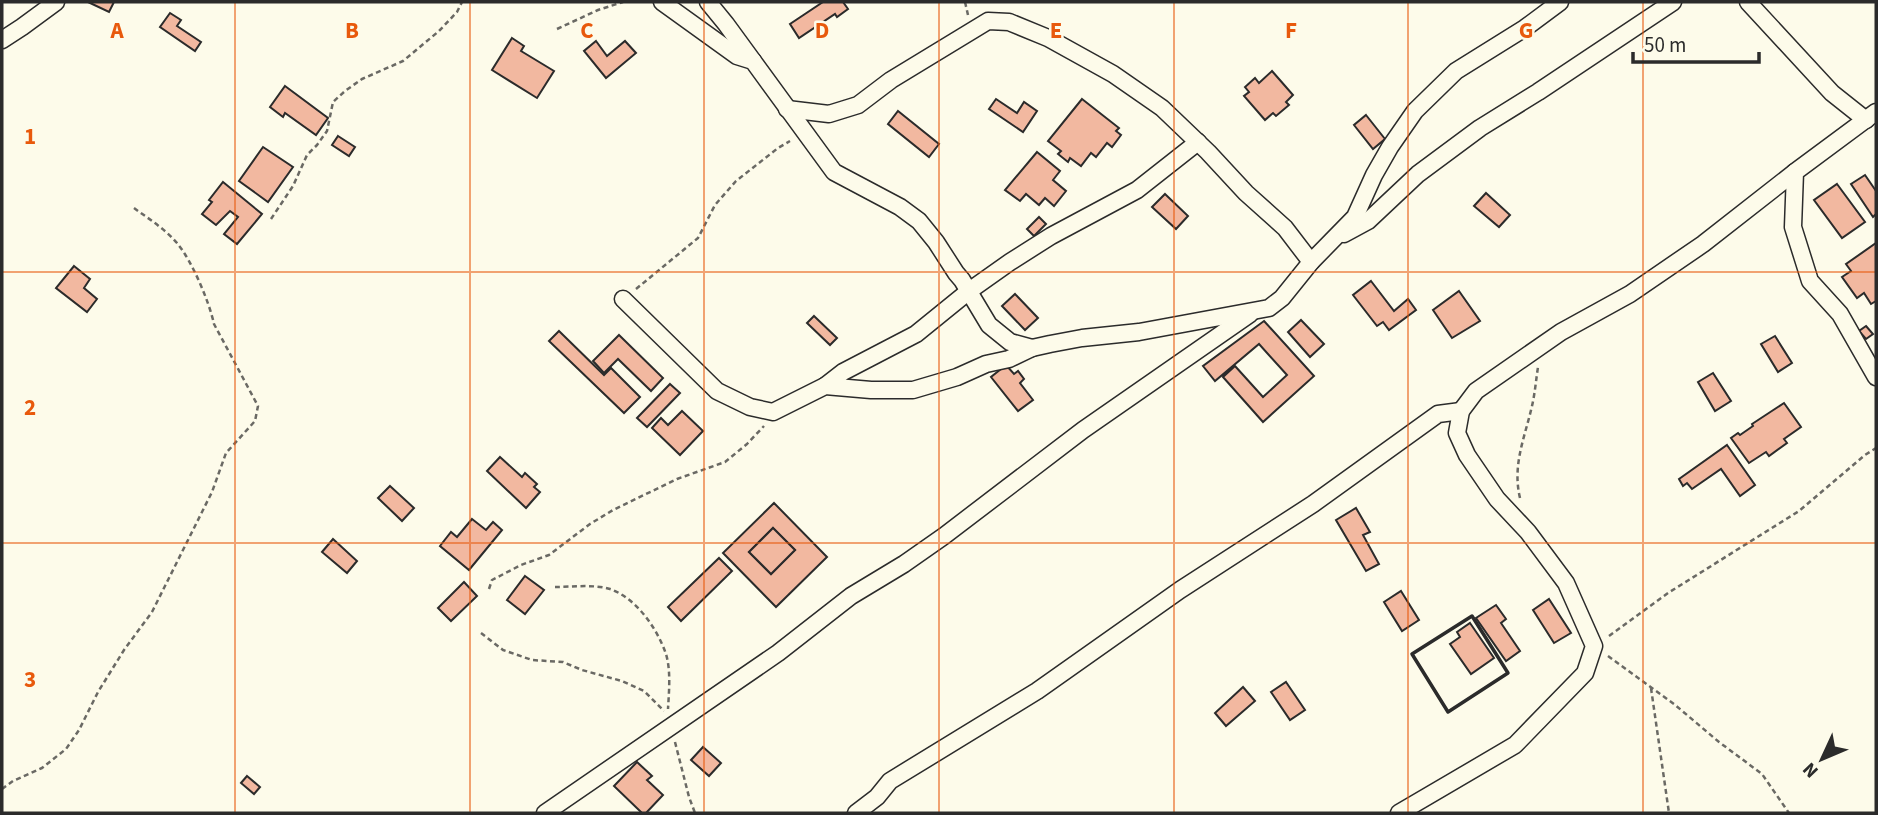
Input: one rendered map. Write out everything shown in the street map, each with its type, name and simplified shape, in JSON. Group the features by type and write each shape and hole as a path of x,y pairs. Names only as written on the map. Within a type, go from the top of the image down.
{"street":[{"path":"2,40 56,2"},
{"path":"662,2 737,56 752,61"},
{"path":"708,2 834,172 919,221 969,291 989,325 1010,342 1032,348"},
{"path":"825,386 913,390 957,377 986,364 1009,359 1032,348 1252,313 1269,308 1355,217 1380,166 1415,111 1456,71 1525,28 1560,2"},
{"path":"1332,241 1368,221 1418,174 1480,128 1672,2"},
{"path":"1399,813 1515,745 1585,673 1594,646 1566,583 1528,532 1497,499 1467,455 1457,433 1461,411 1476,391 1561,332 1641,287 1703,244 1871,116 1832,93 1748,2"},
{"path":"788,109 829,114 858,105 891,80 988,21 1009,22 1048,38 1113,74 1162,108 1246,193 1285,228 1311,262"},
{"path":"624,299 716,391 750,407 773,412 916,334 1010,262 1051,236 1137,190 1198,142"},
{"path":"1795,172 1793,227 1810,281 1840,314 1876,377"},
{"path":"545,813 778,653 850,596 944,536 1083,430 1252,313"},
{"path":"856,813 877,797 890,781 1037,691 1180,590 1313,504 1438,414 1461,411"}],"path":[{"path":"271,219 293,186 307,155 327,131 334,102 362,79 403,61 439,31 457,12 462,2"},
{"path":"557,29 623,2"},
{"path":"624,299 698,238 715,205 736,181 778,148 806,133"},
{"path":"2,789 42,768 66,749 73,739 118,660 152,612 212,492 226,453 255,421 258,406 214,324 201,286 179,245 134,208"},
{"path":"1520,500 1520,447 1532,405 1542,346"},
{"path":"489,589 492,580 549,555 613,510 677,479 725,462 785,406"},
{"path":"1789,813 1762,774 1594,646 1668,593 1799,512 1876,448"},
{"path":"481,633 503,650 533,660 563,662 622,681 644,691 667,716 670,684 666,656 653,628 631,600 609,589 555,587"},
{"path":"1651,687 1669,813"},
{"path":"674,724 674,740 695,813"}],"building":[{"path":"88,2 114,2 109,12"},
{"path":"823,2 843,2 848,9 837,17 835,14 799,38 790,24"},
{"path":"170,13 181,20 177,26 201,42 195,51 160,27"},
{"path":"512,38 524,46 521,51 554,71 537,98 492,70"},
{"path":"596,41 607,56 625,41 636,53 606,78 584,51"},
{"path":"1272,71 1293,95 1286,102 1289,105 1276,116 1273,113 1265,120 1244,96 1249,92 1245,87 1255,78 1259,83"},
{"path":"285,86 328,118 316,135 285,113 283,117 270,107"},
{"path":"996,99 1017,113 1024,102 1037,111 1023,132 989,109"},
{"path":"1082,99 1119,128 1116,131 1121,135 1112,147 1107,143 1096,157 1091,153 1081,166 1070,158 1068,162 1058,154 1061,151 1048,141"},
{"path":"898,111 939,144 929,157 888,124"},
{"path":"1366,115 1385,139 1373,149 1354,125"},
{"path":"338,136 355,147 349,156 332,145"},
{"path":"263,147 293,167 268,202 239,181"},
{"path":"1037,152 1060,171 1053,180 1066,191 1054,206 1045,198 1039,205 1026,194 1020,201 1005,190"},
{"path":"1865,175 1876,191 1876,214 1873,217 1851,184"},
{"path":"223,182 262,214 237,244 224,234 238,217 230,211 216,225 202,214"},
{"path":"1837,184 1865,222 1842,238 1814,200"},
{"path":"1486,193 1510,215 1499,227 1474,206"},
{"path":"1165,194 1188,216 1176,229 1152,207"},
{"path":"1039,217 1046,224 1034,236 1027,229"},
{"path":"1876,243 1876,301 1871,304 1864,293 1857,298 1842,277 1851,271 1846,264"},
{"path":"74,266 90,279 84,288 97,299 87,312 56,288"},
{"path":"1371,281 1394,311 1408,299 1416,310 1389,330 1383,322 1377,326 1353,295"},
{"path":"1459,291 1480,321 1452,338 1433,310"},
{"path":"1015,294 1038,318 1025,330 1002,306"},
{"path":"814,316 837,338 830,345 807,323"},
{"path":"1301,320 1324,344 1310,357 1288,332"},
{"path":"1264,321 1314,376 1263,422 1223,377 1235,366 1263,397 1287,375 1259,344 1215,381 1203,366"},
{"path":"1866,326 1873,334 1866,339 1859,331"},
{"path":"559,331 604,375 611,368 640,397 624,413 549,341"},
{"path":"619,335 663,378 651,391 618,359 604,373 593,361"},
{"path":"1775,336 1792,363 1778,372 1761,344"},
{"path":"1006,365 1014,374 1018,371 1024,379 1020,383 1033,400 1018,411 991,377"},
{"path":"1713,373 1731,401 1715,411 1698,382"},
{"path":"670,384 680,393 647,427 637,418"},
{"path":"1784,403 1801,427 1784,439 1787,443 1769,456 1766,452 1749,463 1731,438 1738,433 1740,435"},
{"path":"682,411 703,431 680,455 652,428 661,418 668,425"},
{"path":"1727,445 1755,485 1740,496 1721,469 1692,489 1687,483 1683,486 1679,479"},
{"path":"500,457 522,477 525,473 537,484 534,487 540,492 526,508 487,471"},
{"path":"390,486 414,508 402,521 378,498"},
{"path":"774,503 827,557 776,607 723,553","holes":["773,528 795,550 771,574 749,552"]},
{"path":"1356,508 1370,532 1363,535 1379,564 1366,571 1336,520"},
{"path":"472,519 486,530 493,522 502,530 469,570 440,546 451,532 457,537"},
{"path":"773,528 795,550 771,574 749,552"},
{"path":"333,539 357,561 347,573 322,552"},
{"path":"719,558 732,571 681,621 668,607"},
{"path":"525,576 544,590 525,614 507,600"},
{"path":"464,582 477,596 451,621 438,608"},
{"path":"1401,591 1419,620 1402,631 1384,602"},
{"path":"1549,599 1571,633 1554,643 1533,610"},
{"path":"1496,605 1506,619 1501,623 1520,651 1506,661 1476,618"},
{"path":"1470,623 1494,658 1471,674 1450,644 1460,637 1457,632"},
{"path":"1286,682 1305,710 1290,720 1271,692"},
{"path":"1243,687 1255,701 1226,726 1215,713"},
{"path":"703,747 721,763 709,776 691,760"},
{"path":"637,762 652,776 647,780 663,795 646,813 642,813 614,786"},
{"path":"247,776 260,787 254,794 241,783"}],"wall":[{"path":"1472,616 1508,673 1448,712 1412,654 1472,616"}]}
